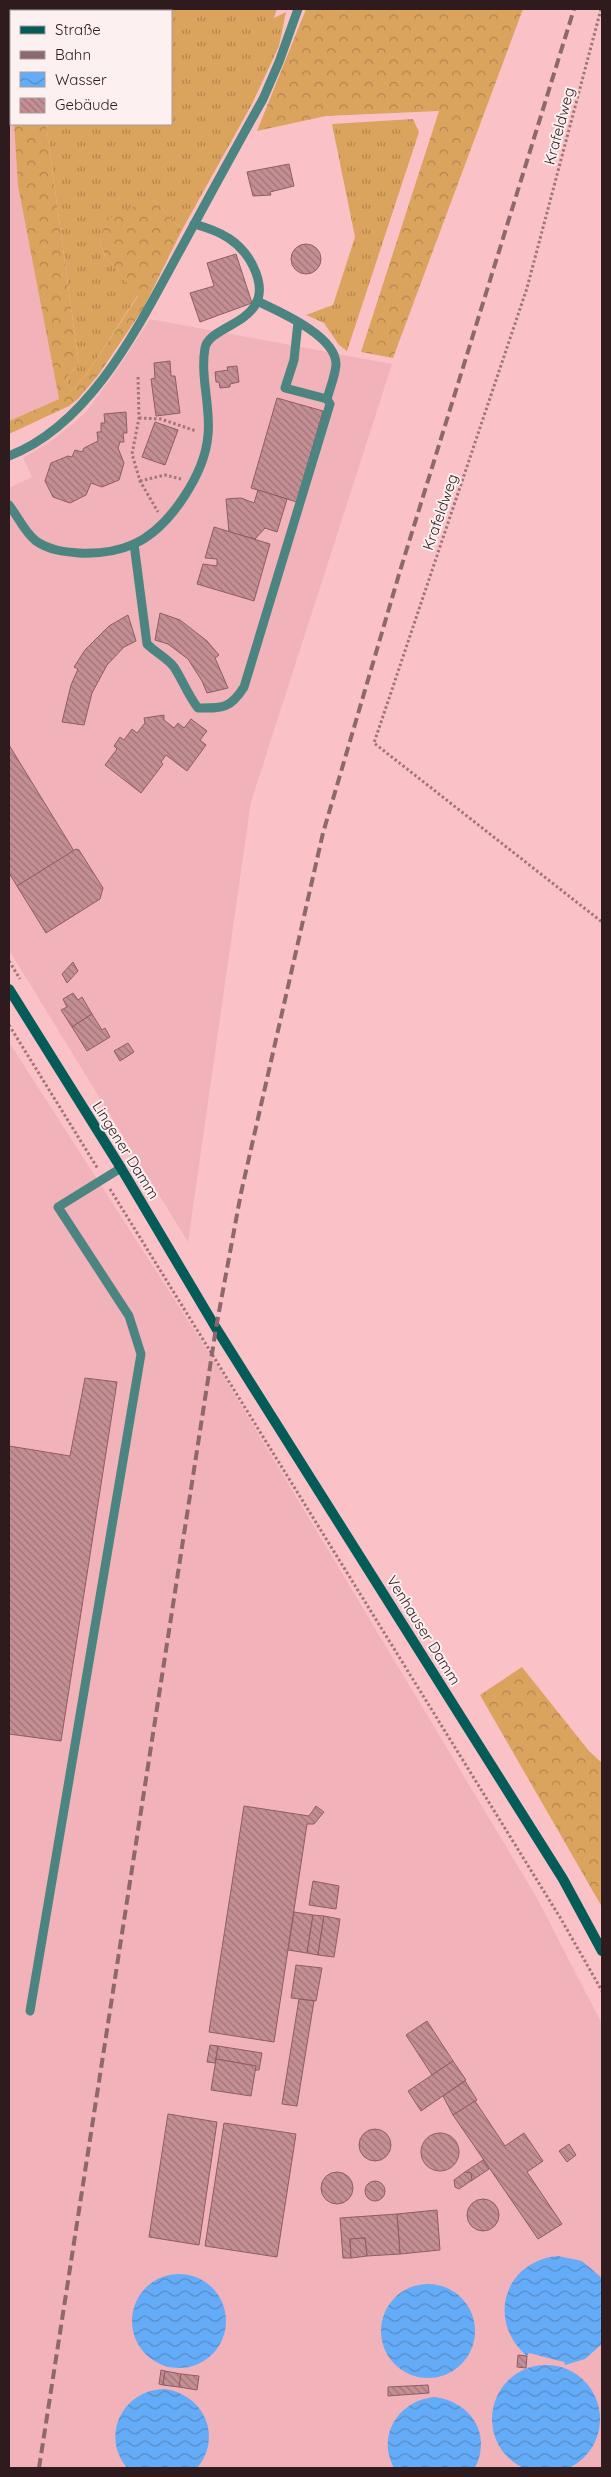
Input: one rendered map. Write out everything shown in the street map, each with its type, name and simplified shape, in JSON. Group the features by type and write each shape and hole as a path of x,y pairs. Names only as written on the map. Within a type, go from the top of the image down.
{"main road":[{"name":"Lingener Damm","path":"9,989 121,1168 216,1328"},
{"name":"Venhauser Damm","path":"216,1328 563,1879 602,1951"}],"lane":[{"path":"9,456 52,433 82,405 142,318 263,99 279,62 298,9"},
{"path":"9,505 35,540 55,550 102,554 134,544 144,538 184,498 202,461 208,435 204,377 205,347 211,338 244,319 256,301 260,289 256,273 246,252 225,234 194,224"},
{"path":"256,301 314,331 326,343 336,363 326,399"},
{"path":"134,544 147,644 173,665 187,694 198,708 219,708 235,701 244,687 330,404 326,399 285,388 294,360 298,322"},
{"path":"30,2011 140,1354 129,1316 58,1207 121,1168"}],"path":[{"name":"Krafeldweg","path":"601,9 527,288 374,743 602,922"},
{"path":"138,378 139,418 132,454 140,481 164,520"},
{"path":"139,418 161,419 208,435"},
{"path":"140,481 166,475 192,482"},
{"path":"9,1024 556,1910 602,1992"}],"shaded area":[{"path":"9,42 10,125 14,125 18,186 59,399 9,421"},
{"path":"150,319 392,364 251,802 188,1242 9,950 9,488 32,477 23,458 54,439 85,413 112,377"},
{"path":"9,1042 223,1375 537,1898 602,2024 602,2468 9,2468"}],"green space":[{"path":"9,9 136,10 10,10 10,44"},
{"path":"277,9 274,18 286,12 279,46 252,104 182,230 154,200 99,239 105,256 138,295 86,375 72,391 67,385 68,375 79,365 46,125 172,125 172,10 136,10"},
{"path":"306,9 523,9 393,358 361,352 439,111 326,116 257,131"},
{"path":"413,119 419,132 347,351 339,345 324,323 306,315 333,305 355,237 332,124"},
{"path":"14,125 46,125 79,365 68,375 67,385 72,391 86,375 138,296 105,256 99,239 109,218 127,209 154,200 182,230 143,309 99,374 78,399 69,406 9,434 9,421 59,399 18,186"},
{"path":"522,1667 589,1751 602,1763 602,1907 480,1695"}],"water":[{"path":"558,2256 582,2261 602,2278 602,2344 585,2359 565,2365 564,2362 529,2353 527,2356 514,2342 507,2326 505,2310 507,2295 514,2281 525,2269 539,2260"},
{"path":"179,2274 197,2278 212,2288 222,2303 226,2321 222,2339 212,2354 197,2364 179,2368 161,2364 146,2354 136,2339 132,2321 136,2303 146,2288 161,2278"},
{"path":"428,2284 446,2287 461,2298 472,2313 475,2331 472,2349 461,2364 446,2375 428,2378 410,2375 395,2364 384,2349 381,2331 384,2313 395,2298 410,2287"},
{"path":"546,2365 556,2366 576,2374 584,2381 591,2389 599,2409 599,2429 591,2449 584,2457 576,2464 556,2472 546,2473 536,2472 516,2464 508,2457 501,2449 493,2429 492,2419 493,2409 501,2389 508,2381 516,2374 536,2366"},
{"path":"164,2389 190,2399 199,2408 209,2431 205,2456 197,2468 127,2468 119,2455 116,2442 116,2429 120,2416 137,2397 150,2391"},
{"path":"435,2397 459,2405 475,2422 481,2443 480,2455 475,2468 394,2468 389,2456 388,2443 394,2421 401,2412 411,2405"}],"building":[{"path":"289,164 294,186 270,192 271,195 253,196 247,172"},
{"path":"306,244 316,249 321,259 316,269 306,274 296,269 291,259 296,249"},
{"path":"236,254 252,303 200,322 190,293 214,286 207,263"},
{"path":"170,361 171,376 175,376 180,413 156,416 151,379 155,378 154,363"},
{"path":"237,366 239,382 230,384 230,387 220,388 219,382 216,382 215,372 228,370 227,367"},
{"path":"277,398 323,411 297,502 251,488"},
{"path":"126,412 127,433 123,433 124,442 120,442 118,448 124,463 119,480 102,487 91,483 86,495 70,503 53,497 45,481 51,463 68,456 72,457 75,450 82,452 84,448 98,441 97,432 101,432 101,423 105,423 104,414"},
{"path":"155,422 178,430 165,465 142,457"},
{"path":"258,490 287,499 277,532 265,528 255,539 229,532 226,499 241,498 254,503"},
{"path":"214,527 270,544 254,601 197,584 203,564 217,566 217,559 205,558"},
{"path":"160,613 180,620 207,641 219,655 215,658 228,688 207,693 188,659 168,644 155,640"},
{"path":"128,615 136,641 124,647 107,665 92,693 84,725 62,722 71,685 78,669 74,667 85,650 109,626"},
{"path":"164,715 164,720 174,728 178,723 184,728 191,719 207,731 200,740 206,745 187,771 166,755 161,762 163,764 141,793 105,765 117,749 114,746 120,737 124,740 132,729 137,733 145,723 144,718"},
{"path":"9,745 74,851 17,886 9,873"},
{"path":"76,849 79,850 103,888 100,899 46,933 17,886"},
{"path":"73,962 78,971 67,983 62,974"},
{"path":"73,993 78,1000 82,997 92,1014 72,1027 61,1010 67,1007 63,999"},
{"path":"92,1014 102,1030 105,1028 110,1037 87,1051 72,1027"},
{"path":"128,1043 134,1052 120,1061 114,1051"},
{"path":"85,1378 117,1382 61,1741 9,1734 9,1446 70,1456"},
{"path":"244,1806 309,1816 316,1806 324,1812 314,1824 307,1824 274,2042 209,2032"},
{"path":"313,1881 339,1886 336,1909 309,1905"},
{"path":"294,1912 313,1915 307,1953 288,1950"},
{"path":"313,1915 324,1916 318,1955 307,1953"},
{"path":"324,1916 340,1919 334,1957 318,1955"},
{"path":"296,1965 322,1968 316,2001 291,1998"},
{"path":"299,1999 314,2001 297,2106 282,2104"},
{"path":"427,2021 453,2061 432,2075 406,2035"},
{"path":"210,2045 218,2046 215,2063 207,2062"},
{"path":"218,2046 262,2053 259,2070 255,2070 256,2066 216,2059"},
{"path":"216,2059 256,2066 251,2096 211,2090"},
{"path":"453,2061 466,2080 421,2111 408,2091"},
{"path":"465,2081 477,2100 453,2115 443,2096"},
{"path":"475,2101 505,2146 524,2133 543,2161 527,2172 562,2224 538,2239 453,2115"},
{"path":"168,2114 217,2122 199,2245 149,2237"},
{"path":"224,2123 296,2134 277,2257 205,2246"},
{"path":"375,2129 387,2133 391,2145 387,2157 375,2161 363,2157 359,2145 363,2133"},
{"path":"440,2133 447,2134 453,2139 458,2145 458,2159 453,2165 447,2170 440,2171 433,2170 427,2165 422,2159 421,2152 422,2145 427,2139 433,2134"},
{"path":"569,2144 576,2155 567,2162 559,2151"},
{"path":"483,2160 489,2169 471,2181 472,2174 465,2172"},
{"path":"337,2172 349,2176 353,2188 349,2200 337,2204 325,2200 321,2188 325,2176"},
{"path":"465,2172 471,2173 472,2180 459,2189 455,2187 454,2180"},
{"path":"371,2181 379,2181 385,2187 385,2195 379,2201 371,2201 365,2195 365,2187"},
{"path":"483,2199 495,2203 499,2215 495,2227 483,2231 471,2227 467,2215 471,2203"},
{"path":"437,2210 440,2250 400,2254 397,2214"},
{"path":"397,2214 400,2254 367,2256 365,2238 350,2239 351,2258 343,2258 340,2218"},
{"path":"365,2238 367,2256 351,2258 350,2239"},
{"path":"518,2355 527,2356 526,2368 517,2367"},
{"path":"161,2370 165,2371 163,2385 159,2384"},
{"path":"165,2371 181,2374 179,2387 163,2385"},
{"path":"181,2374 199,2376 197,2390 179,2387"},
{"path":"428,2385 429,2393 388,2396 388,2387"}],"railway":[{"path":"39,2468 216,1328 241,1193 323,833 400,571 574,9"}]}
